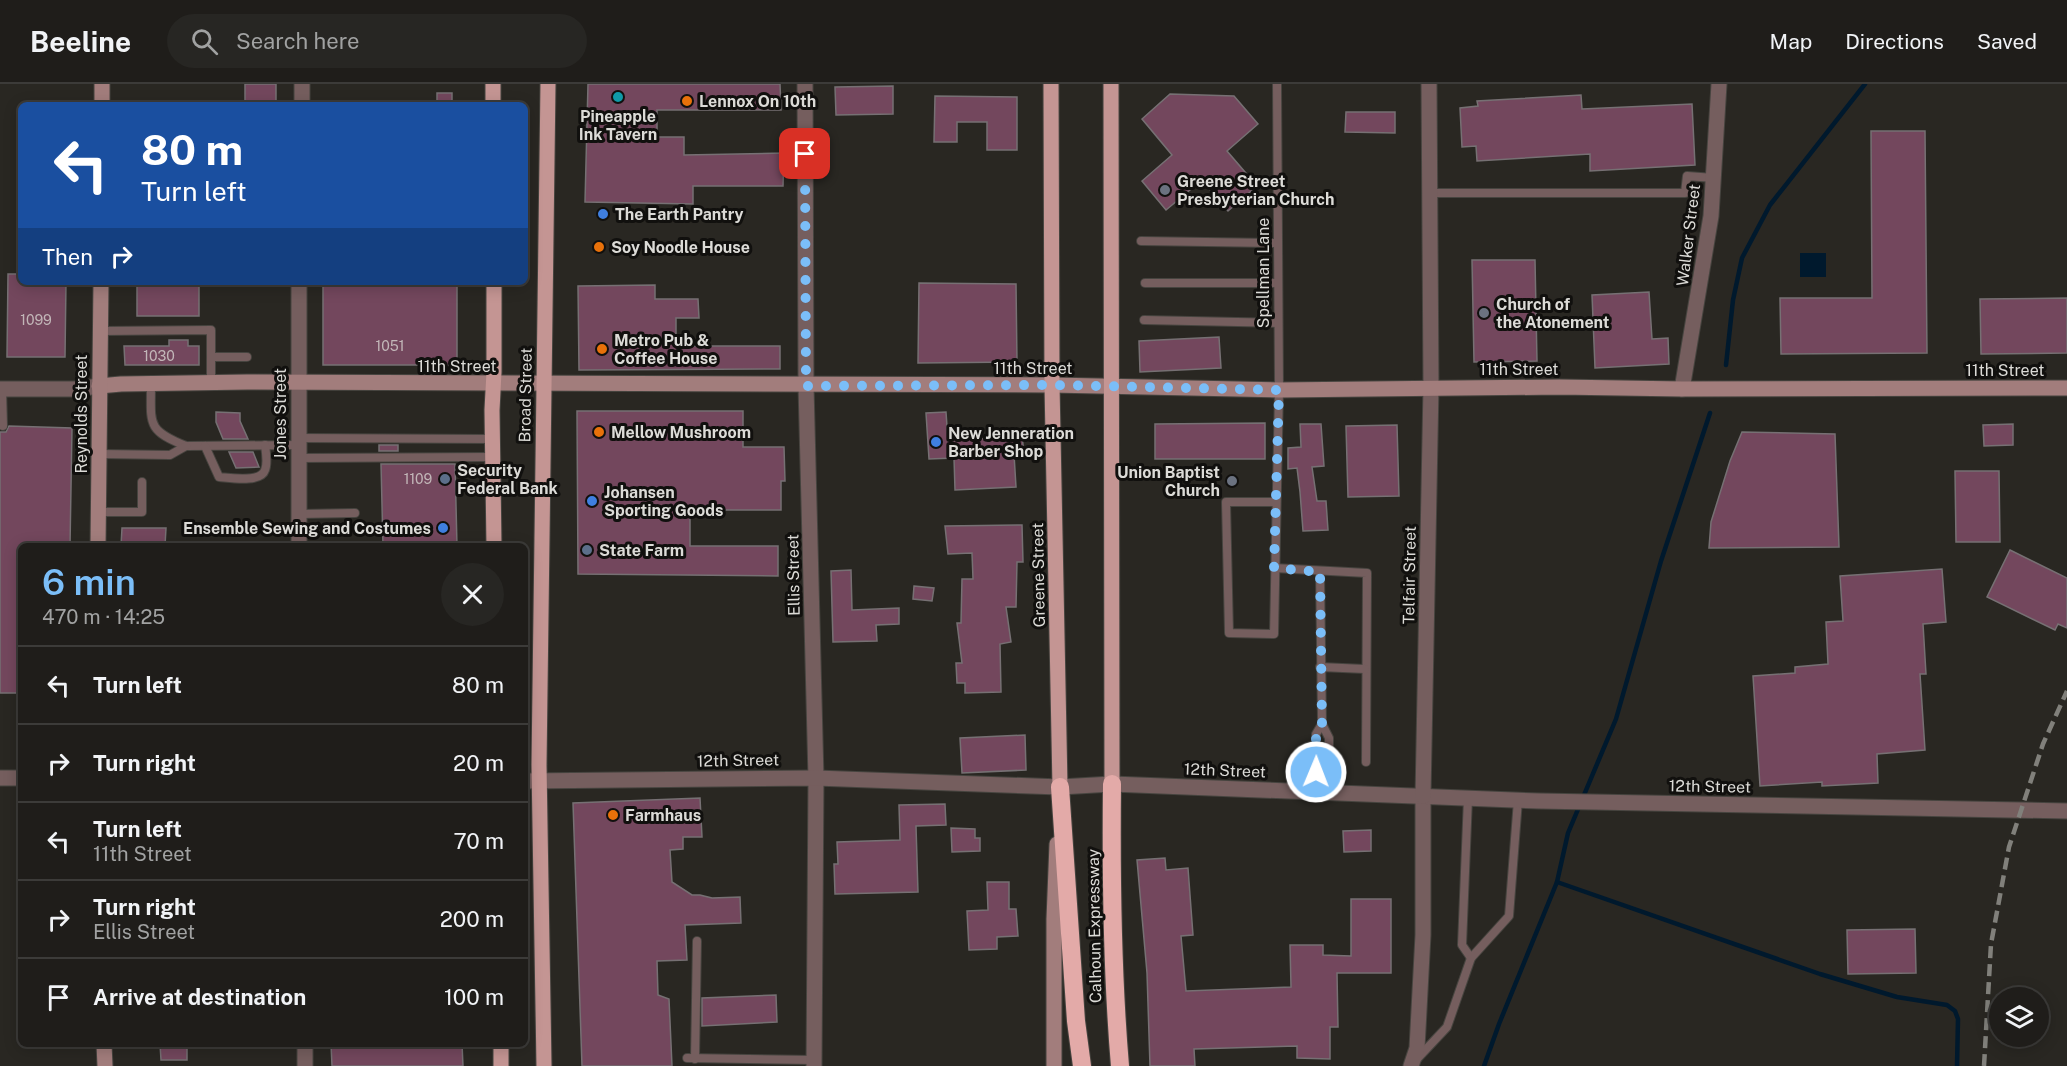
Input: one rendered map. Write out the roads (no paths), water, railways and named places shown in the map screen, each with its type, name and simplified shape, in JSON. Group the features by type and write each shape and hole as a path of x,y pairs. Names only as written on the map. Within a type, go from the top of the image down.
{"highway":[{"name":"Calhoun Expressway","path":"1112,784 1114,973 1120,1066"},
{"name":"Calhoun Expressway","path":"1059,787 1076,1021 1082,1066"}],"main road":[{"path":"102,84 102,102"},
{"path":"493,84 493,102"},
{"name":"Broad Street","path":"544,1066 532,781 543,384 548,84"},
{"name":"Greene Street","path":"1050,84 1052,385 1059,787 1054,919 1053,1066"},
{"path":"1111,84 1112,784"},
{"name":"Reynolds Street","path":"98,543 100,285"},
{"name":"Broad Street","path":"494,285 494,543"},
{"name":"11th Street","path":"99,386 212,383 1052,385 1279,390 1431,387 2067,388"},
{"path":"104,1047 105,1066"},
{"path":"501,1047 501,1066"}],"street":[{"path":"302,84 302,102"},
{"name":"Ellis Street","path":"805,84 806,386 816,778 814,1063"},
{"name":"Telfair Street","path":"1412,1065 1417,1048 1423,935 1423,796 1431,387 1429,84"},
{"name":"Walker Street","path":"1682,389 1711,216 1719,84"},
{"name":"Jones Street","path":"299,285 299,543"},
{"name":"11th Street","path":"1,389 99,386"},
{"path":"0,778 18,778"},
{"name":"12th Street","path":"532,781 816,778 1059,787 1112,784 1539,801 2067,811"},
{"path":"305,1047 305,1066"}],"lane":[{"name":"Spellman Lane","path":"1275,502 1226,502 1228,633 1274,634 1279,390 1277,84"},
{"path":"1428,193 1685,193 1687,176 1714,178"},
{"path":"1141,241 1278,243"},
{"path":"1145,283 1278,283"},
{"path":"1144,320 1278,323"},
{"path":"100,331 211,330 212,383"},
{"path":"211,357 247,357"},
{"path":"151,383 152,421 155,429 169,439 186,446 265,445 493,457"},
{"path":"1,389 3,426"},
{"path":"298,447 493,439"},
{"path":"205,446 219,477 253,478 260,477 264,473 265,445"},
{"path":"99,454 170,455 186,446"},
{"path":"99,512 142,512 142,482"},
{"path":"298,514 355,513"},
{"path":"1274,568 1366,573 1366,762"},
{"path":"1320,572 1322,724 1329,738 1322,792"},
{"path":"1320,667 1365,669"},
{"path":"1322,724 1316,734 1322,792"},
{"path":"1468,798 1462,945 1471,958"},
{"path":"1412,1065 1447,1027 1471,958 1509,916 1518,800"},
{"path":"697,941 691,1058 766,1063 814,1063"}],"water":[{"path":"1800,253 1826,253 1826,277 1800,277"}],"waterway":[{"path":"1726,365 1733,300 1742,258 1770,205 1865,84"},
{"path":"1484,1066 1557,882 1568,833 1616,719 1661,561 1710,413"},
{"path":"1557,882 1820,974 1897,997 1947,1005 1955,1011 1958,1019 1957,1066"}],"railway":[{"path":"1984,1066 1991,944 2009,847 2043,744 2067,691"}],"place":[{"name":"Pineapple Ink Tavern","path":"618,97"},
{"name":"Lennox On 10th","path":"687,101"},
{"name":"Greene Street Presbyterian Church","path":"1165,190"},
{"name":"The Earth Pantry","path":"603,214"},
{"name":"Soy Noodle House","path":"599,247"},
{"name":"Church of the Atonement","path":"1484,313"},
{"name":"Metro Pub & Coffee House","path":"602,349"},
{"name":"Mellow Mushroom","path":"599,432"},
{"name":"New Jenneration Barber Shop","path":"936,442"},
{"name":"Security Federal Bank","path":"445,479"},
{"name":"Union Baptist Church","path":"1232,481"},
{"name":"Johansen Sporting Goods","path":"592,501"},
{"name":"Ensemble Sewing and Costumes","path":"443,528"},
{"name":"State Farm","path":"587,550"},
{"name":"Farmhaus","path":"613,815"}]}
